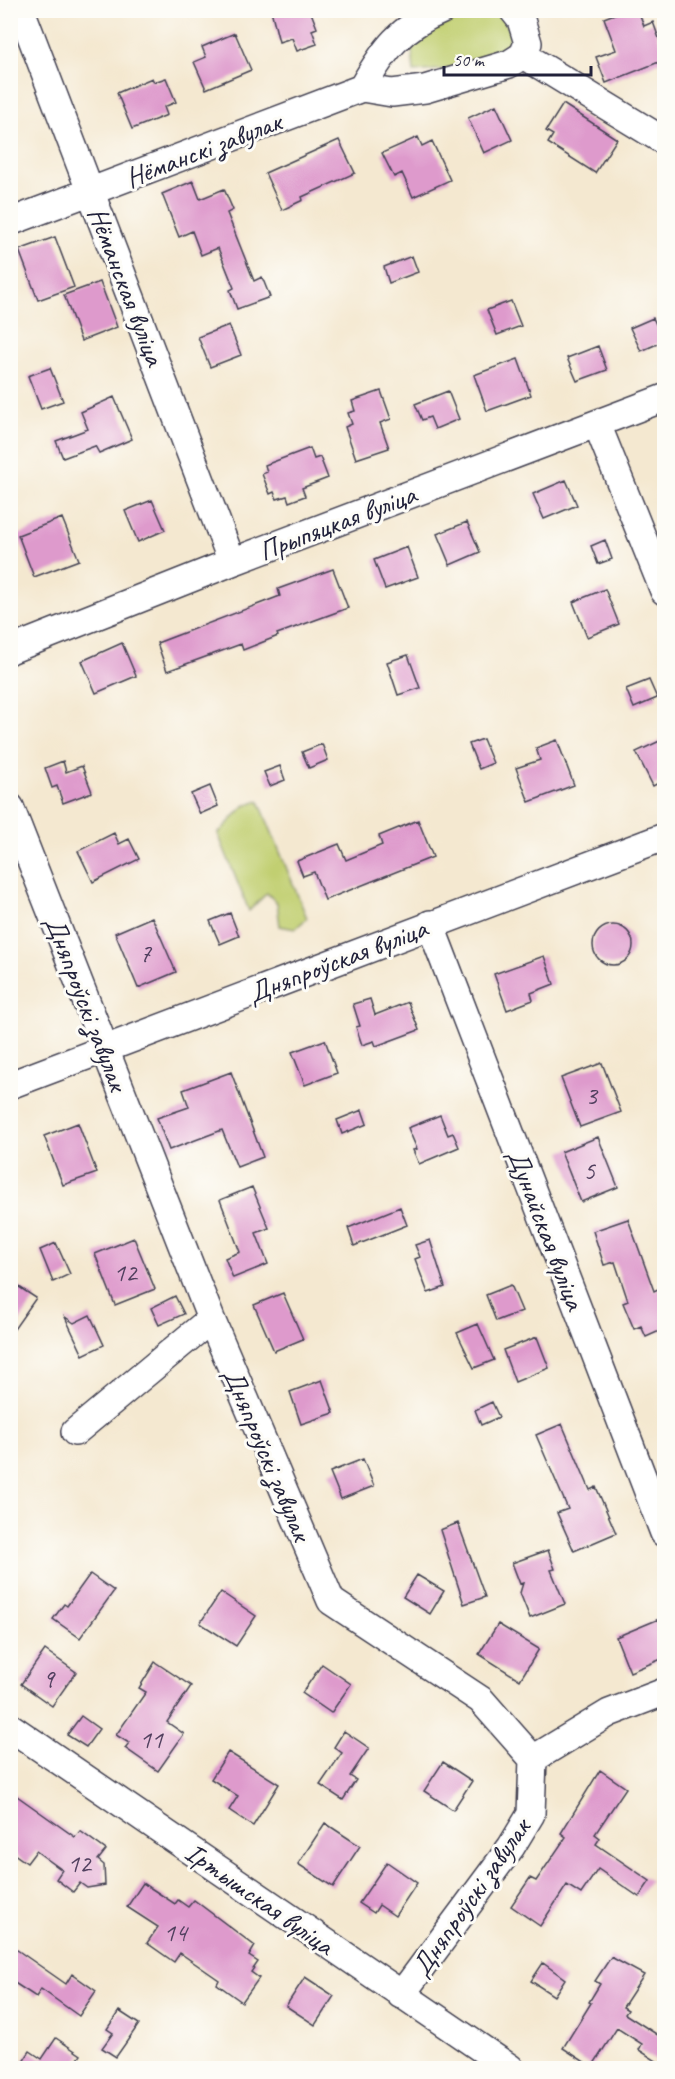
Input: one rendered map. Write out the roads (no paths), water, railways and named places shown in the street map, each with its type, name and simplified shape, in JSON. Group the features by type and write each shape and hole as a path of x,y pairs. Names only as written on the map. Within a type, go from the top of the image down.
{"street":[{"name":"Нёманская вуліца","path":"21,10 232,562"},
{"path":"442,10 422,18 399,34 380,57 362,88 392,93 424,89 509,64 523,55 528,43 521,20 513,10"},
{"path":"523,55 664,141"},
{"name":"Нёманскі завулак","path":"10,222 362,88"},
{"name":"Прыпяцкая вуліца","path":"10,650 232,562 664,398"},
{"path":"597,424 664,591"},
{"name":"Дняпроўскі завулак","path":"10,807 211,1319 331,1601 481,1700 534,1759 531,1814 511,1847 401,1995"},
{"name":"Дняпроўская вуліца","path":"10,1085 105,1051 430,924 664,837"},
{"name":"Дунайская вуліца","path":"430,924 664,1533"},
{"path":"75,1432 211,1319"},
{"path":"534,1759 609,1713 664,1692"},
{"name":"Іртышская вуліца","path":"10,1726 510,2068"}]}
